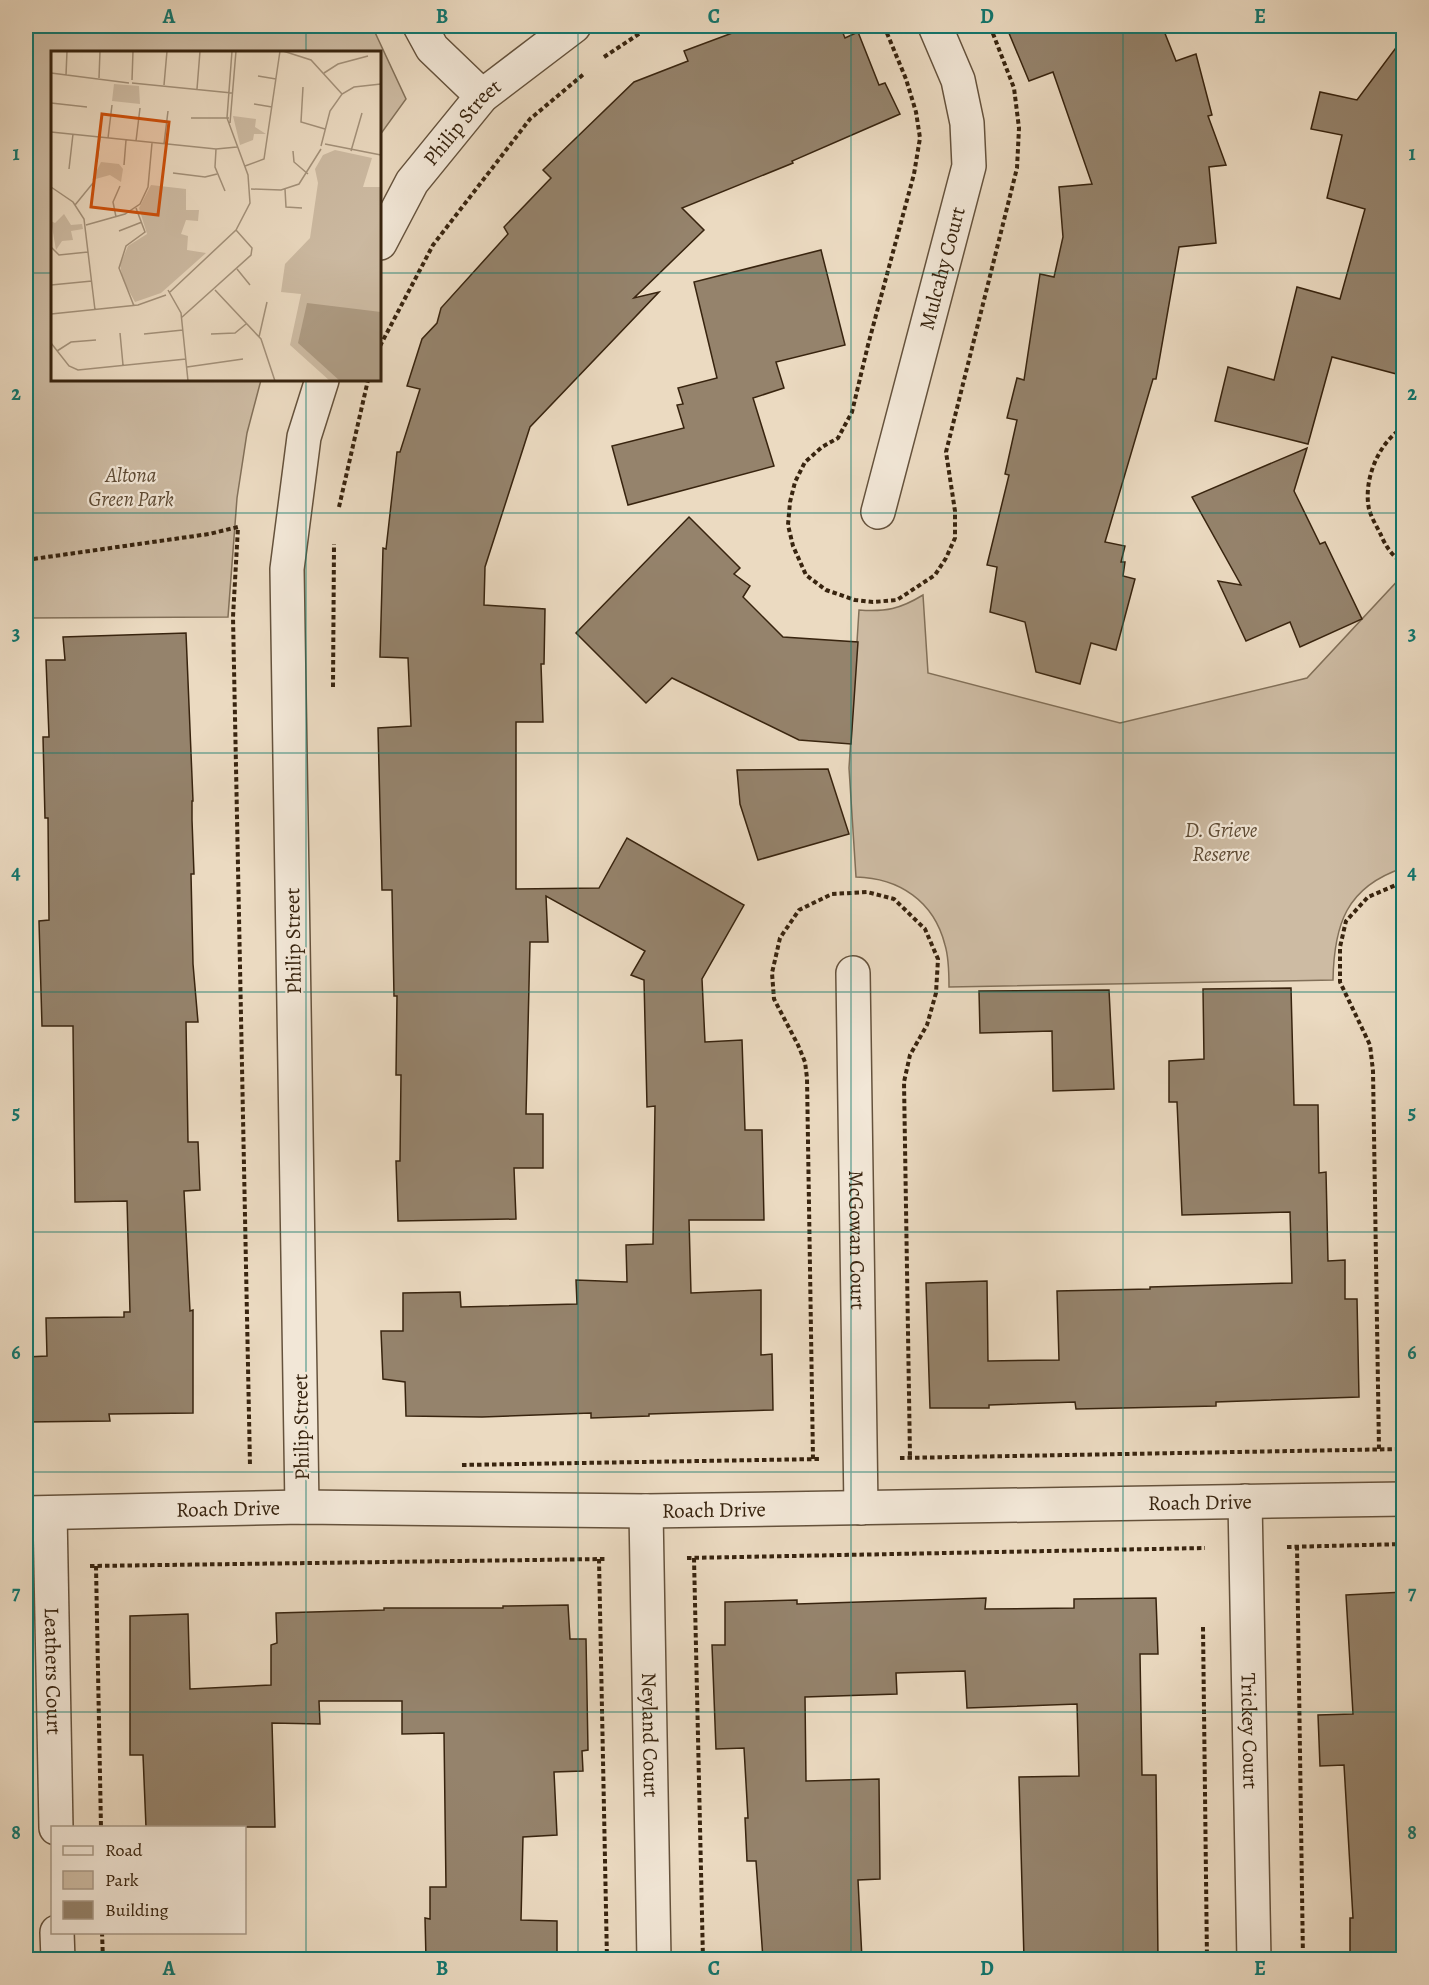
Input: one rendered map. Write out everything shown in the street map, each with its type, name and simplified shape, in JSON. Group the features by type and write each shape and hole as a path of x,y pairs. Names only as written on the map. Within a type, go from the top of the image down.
{"street":[{"path":"420,26 432,48 482,96"},
{"name":"Philip Street","path":"381,241 412,182 482,96 574,26"},
{"name":"Mulcahy Court","path":"878,512 969,166 966,123 958,80 935,26"},
{"name":"Philip Street","path":"302,1507 287,569 304,437 322,381"},
{"name":"McGowan Court","path":"853,973 861,1508"},
{"name":"Roach Drive","path":"38,1513 302,1507 646,1511 1404,1499"},
{"name":"Trickey Court","path":"1245,1501 1254,1959"},
{"name":"Neyland Court","path":"646,1511 654,1959"},
{"name":"Leathers Court","path":"38,1513 51,1567 56,1826"},
{"path":"57,1934 58,1959"}],"path":[{"path":"476,26 481,32 489,26"},
{"path":"597,64 613,50 651,26"},
{"path":"381,344 433,245 530,119 588,71"},
{"path":"337,517 368,381"},
{"path":"1404,427 1380,451 1368,482 1370,509 1382,539 1397,560 1404,563"},
{"path":"26,560 186,537 238,527 233,617 250,1468 302,1467"},
{"path":"333,693 334,540"},
{"path":"1379,1449 1373,1071 1370,1045 1340,982 1340,946 1346,921 1368,897 1396,885 1404,885"},
{"path":"454,1465 1404,1449"},
{"path":"51,1567 647,1559 1404,1544"},
{"path":"1297,1546 1303,1959"},
{"path":"694,1558 703,1959"},
{"path":"599,1559 607,1959"},
{"path":"96,1566 101,1826"},
{"path":"1203,1619 1207,1959"},
{"path":"102,1934 103,1959"}],"green space":[{"name":"Altona Green Park","path":"26,26 372,26 406,99 381,134 381,51 51,51 51,381 261,381 247,433 237,498 228,617 26,618"},
{"name":"D. Grieve Reserve","path":"1403,575 1403,868 1368,886 1347,910 1336,942 1333,980 949,987 948,960 940,929 923,904 900,887 872,878 856,877 849,768 859,610 892,608 907,604 923,595 928,673 1120,723 1307,678"}],"building":[{"path":"751,26 840,26 845,38 858,32 879,85 885,83 900,114 792,161 793,163 682,208 704,230 634,298 659,292 530,427 485,567 484,605 545,609 544,664 541,664 543,722 516,722 516,889 599,888 627,838 744,905 702,979 705,1042 742,1040 745,1130 762,1130 764,1220 689,1220 691,1293 761,1290 761,1355 772,1354 773,1410 591,1418 591,1413 482,1417 406,1416 405,1382 383,1379 381,1331 403,1331 403,1293 460,1292 461,1307 577,1304 576,1280 627,1282 626,1245 653,1244 655,1106 647,1107 644,980 631,975 645,951 546,896 548,942 530,942 526,1114 543,1114 543,1168 514,1168 516,1219 398,1221 396,1161 400,1161 401,1075 396,1075 397,996 394,996 392,890 382,890 378,728 411,726 408,658 380,657 383,548 386,549 397,452 400,452 420,389 407,386 422,339 437,323 441,308 508,234 504,227 551,178 543,170 634,82 688,61 684,51"},
{"path":"1006,26 1162,26 1176,61 1196,54 1212,115 1208,116 1226,165 1209,167 1216,243 1179,247 1156,379 1153,379 1105,542 1125,546 1121,562 1125,562 1123,576 1135,579 1116,650 1091,643 1080,684 1036,672 1025,622 990,612 997,567 987,565 1009,475 1005,474 1017,420 1007,418 1017,378 1024,380 1040,274 1054,277 1063,237 1059,187 1092,184 1053,72 1029,81"},
{"path":"1404,37 1404,376 1332,357 1308,444 1215,421 1228,367 1274,380 1297,287 1340,299 1365,209 1327,198 1342,135 1311,129 1320,92 1357,100"},
{"path":"821,250 845,345 776,362 784,388 753,398 774,466 628,505 612,446 684,428 677,405 683,404 678,388 717,378 694,282"},
{"path":"1307,448 1294,491 1320,544 1325,542 1362,619 1300,647 1290,622 1246,641 1218,581 1241,585 1192,497"},
{"path":"689,517 740,568 734,574 750,586 743,597 783,637 858,642 851,744 799,740 672,678 646,703 576,633"},
{"path":"186,633 193,801 194,874 191,874 193,964 198,1022 186,1022 188,1142 198,1142 200,1190 184,1191 190,1311 193,1310 193,1413 109,1414 110,1421 26,1422 26,1357 47,1356 46,1318 124,1317 124,1312 130,1312 127,1201 75,1202 73,1026 42,1026 39,921 49,920 48,818 45,818 43,737 49,737 46,660 65,660 63,637"},
{"path":"828,769 849,834 758,860 740,804 737,770"},
{"path":"1291,988 1294,1105 1318,1105 1319,1173 1326,1172 1328,1261 1345,1260 1345,1299 1357,1299 1359,1397 1216,1402 1216,1406 1076,1409 1075,1402 989,1405 989,1408 930,1408 926,1283 987,1281 988,1361 1059,1360 1057,1291 1292,1283 1290,1212 1182,1215 1177,1102 1169,1102 1169,1061 1204,1059 1203,989"},
{"path":"1109,990 1114,1089 1053,1091 1052,1031 980,1033 979,991"},
{"path":"1404,1592 1404,1959 1350,1959 1350,1918 1353,1918 1344,1765 1320,1766 1318,1715 1353,1714 1346,1595"},
{"path":"986,1598 985,1609 1074,1608 1074,1599 1156,1598 1158,1654 1140,1654 1142,1775 1156,1775 1158,1959 1024,1959 1019,1777 1079,1776 1077,1704 967,1708 965,1671 896,1673 897,1694 805,1697 806,1781 879,1779 880,1879 858,1880 862,1959 763,1959 756,1861 747,1861 745,1818 748,1818 744,1748 716,1749 712,1645 725,1645 725,1602 797,1600 797,1604"},
{"path":"568,1605 570,1639 586,1639 588,1750 582,1751 583,1771 554,1772 557,1835 523,1837 521,1920 557,1921 557,1959 426,1959 425,1918 430,1919 430,1887 446,1887 444,1733 402,1734 402,1701 319,1701 320,1724 272,1723 275,1827 146,1826 143,1755 130,1755 130,1616 188,1614 190,1689 271,1685 271,1645 277,1643 276,1613 384,1610 384,1608 503,1608 503,1606"}]}
